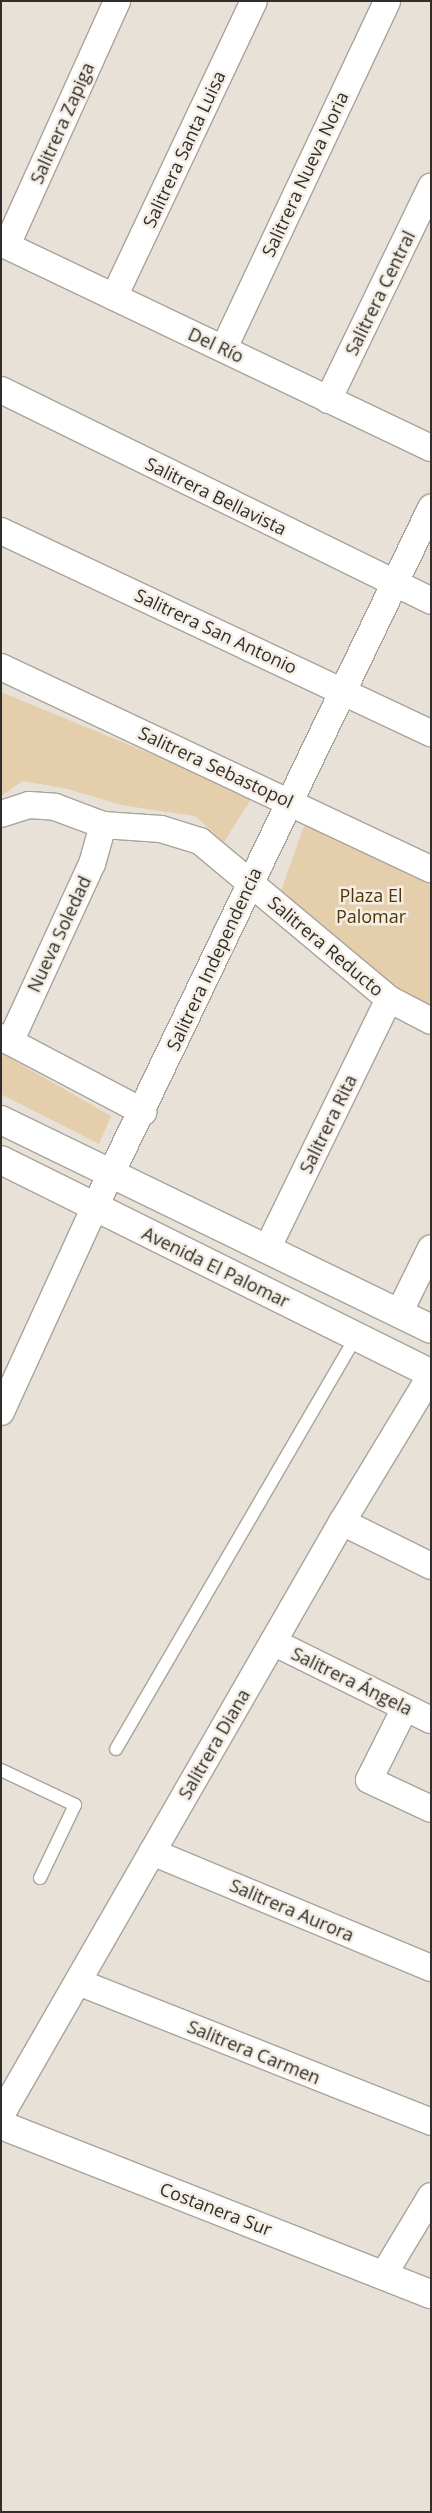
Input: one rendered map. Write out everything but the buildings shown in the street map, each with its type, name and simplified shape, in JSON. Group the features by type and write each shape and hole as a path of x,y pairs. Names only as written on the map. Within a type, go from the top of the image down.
{"street":[{"name":"Salitrera Zapiga","path":"4,244 117,1"},
{"name":"Salitrera Santa Luisa","path":"114,297 254,1"},
{"name":"Salitrera Nueva Noria","path":"224,348 387,1"},
{"name":"Salitrera Central","path":"328,400 431,187"},
{"name":"Del Río","path":"4,244 431,448"},
{"name":"Salitrera Bellavista","path":"1,390 431,601"},
{"name":"Salitrera Independencia","path":"1,1412 95,1207 431,508"},
{"name":"Salitrera San Antonio","path":"1,531 343,690 431,733"},
{"name":"Salitrera Sebastopol","path":"1,667 431,869"},
{"name":"Salitrera Reducto","path":"1,814 29,805 55,806 103,825 161,829 200,841 389,999 431,1021"},
{"name":"Nueva Soledad","path":"6,1039 92,864 103,825"},
{"name":"Salitrera Rita","path":"267,1249 389,999"},
{"path":"6,1039 142,1112"},
{"path":"1,1120 431,1329"},
{"name":"Avenida El Palomar","path":"1,1160 431,1374"},
{"path":"399,1313 431,1248"},
{"name":"Salitrera Diana","path":"1,2114 342,1522 431,1374"},
{"path":"342,1522 431,1566"},
{"name":"Salitrera Ángela","path":"273,1642 431,1720"},
{"path":"405,1708 369,1780 431,1809"},
{"name":"Salitrera Aurora","path":"152,1852 431,1968"},
{"name":"Salitrera Carmen","path":"78,1982 431,2122"},
{"name":"Costanera Sur","path":"1,2125 431,2294"},
{"path":"384,2274 431,2196"}],"lane":[{"path":"116,1749 356,1336"},
{"path":"1,1770 75,1805 40,1878"}],"green space":[{"path":"1,692 253,796 224,842 195,816 121,805 68,789 23,781 1,796"},
{"name":"Plaza El Palomar","path":"309,812 431,871 431,1011 276,905"},
{"path":"1,1053 111,1116 99,1144 1,1094"}]}
